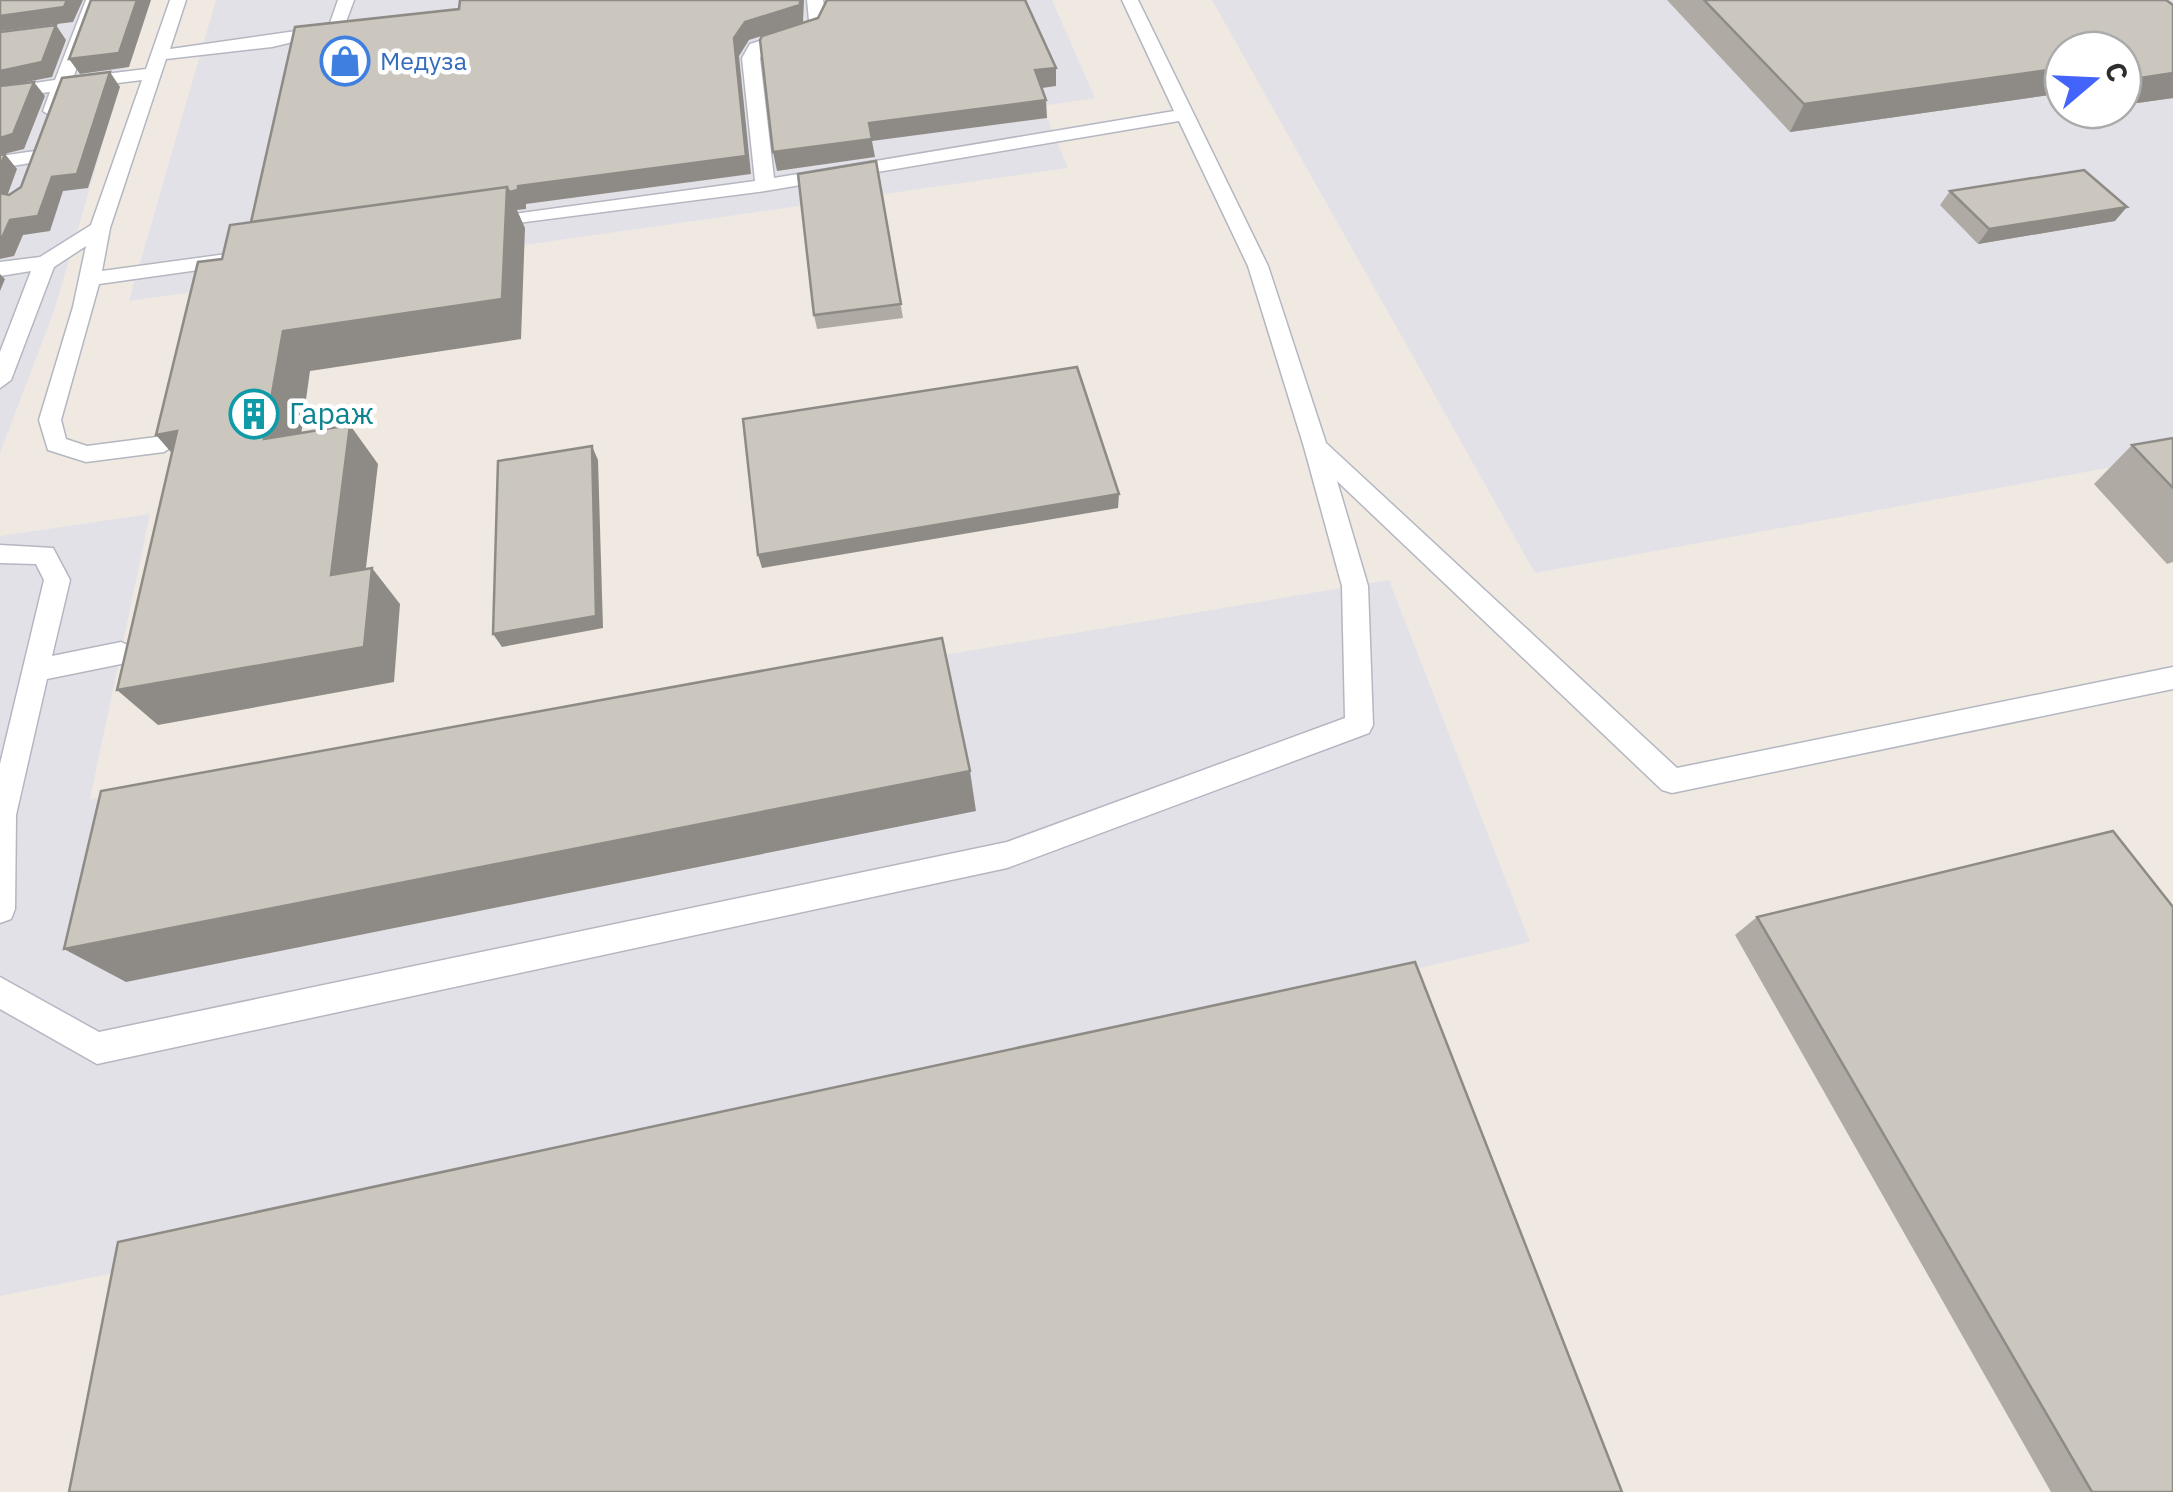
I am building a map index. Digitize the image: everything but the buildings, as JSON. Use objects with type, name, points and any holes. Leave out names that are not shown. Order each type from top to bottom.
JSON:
[{"type":"lane","points":[[24,186],[62,84],[74,30],[94,0]]},
{"type":"lane","points":[[164,444],[86,454],[56,444],[50,420],[90,279],[100,228],[178,0]]},
{"type":"lane","points":[[0,93],[326,30],[337,26],[346,0]]},
{"type":"lane","points":[[766,185],[751,58],[756,48],[812,30],[818,20],[816,0]]},
{"type":"lane","points":[[0,992],[97,1048],[1007,855],[1358,724],[1355,586],[1316,447],[1258,266],[1130,0]]},
{"type":"lane","points":[[470,226],[766,185],[1185,115]]},
{"type":"lane","points":[[0,162],[42,139]]},
{"type":"lane","points":[[0,269],[45,263],[100,228]]},
{"type":"lane","points":[[90,279],[254,256]]},
{"type":"lane","points":[[0,380],[5,355],[45,263]]},
{"type":"lane","points":[[1316,447],[1672,781],[2173,678]]},
{"type":"lane","points":[[0,554],[44,555],[57,580],[2,815],[0,909]]},
{"type":"lane","points":[[36,670],[120,653]]},
{"type":"shaded area","points":[[0,0],[151,0],[120,84],[54,311],[0,453]]},
{"type":"shaded area","points":[[216,0],[1052,0],[1095,98],[1042,106],[1068,168],[129,301]]},
{"type":"shaded area","points":[[1212,0],[2173,0],[2173,456],[1535,573]]},
{"type":"shaded area","points":[[150,514],[90,799],[1389,580],[1530,942],[184,1259],[0,1296],[0,536]]},
{"type":"place","name":"Медуза","points":[[345,61]]},
{"type":"place","name":"Гараж","points":[[254,414]]}]
